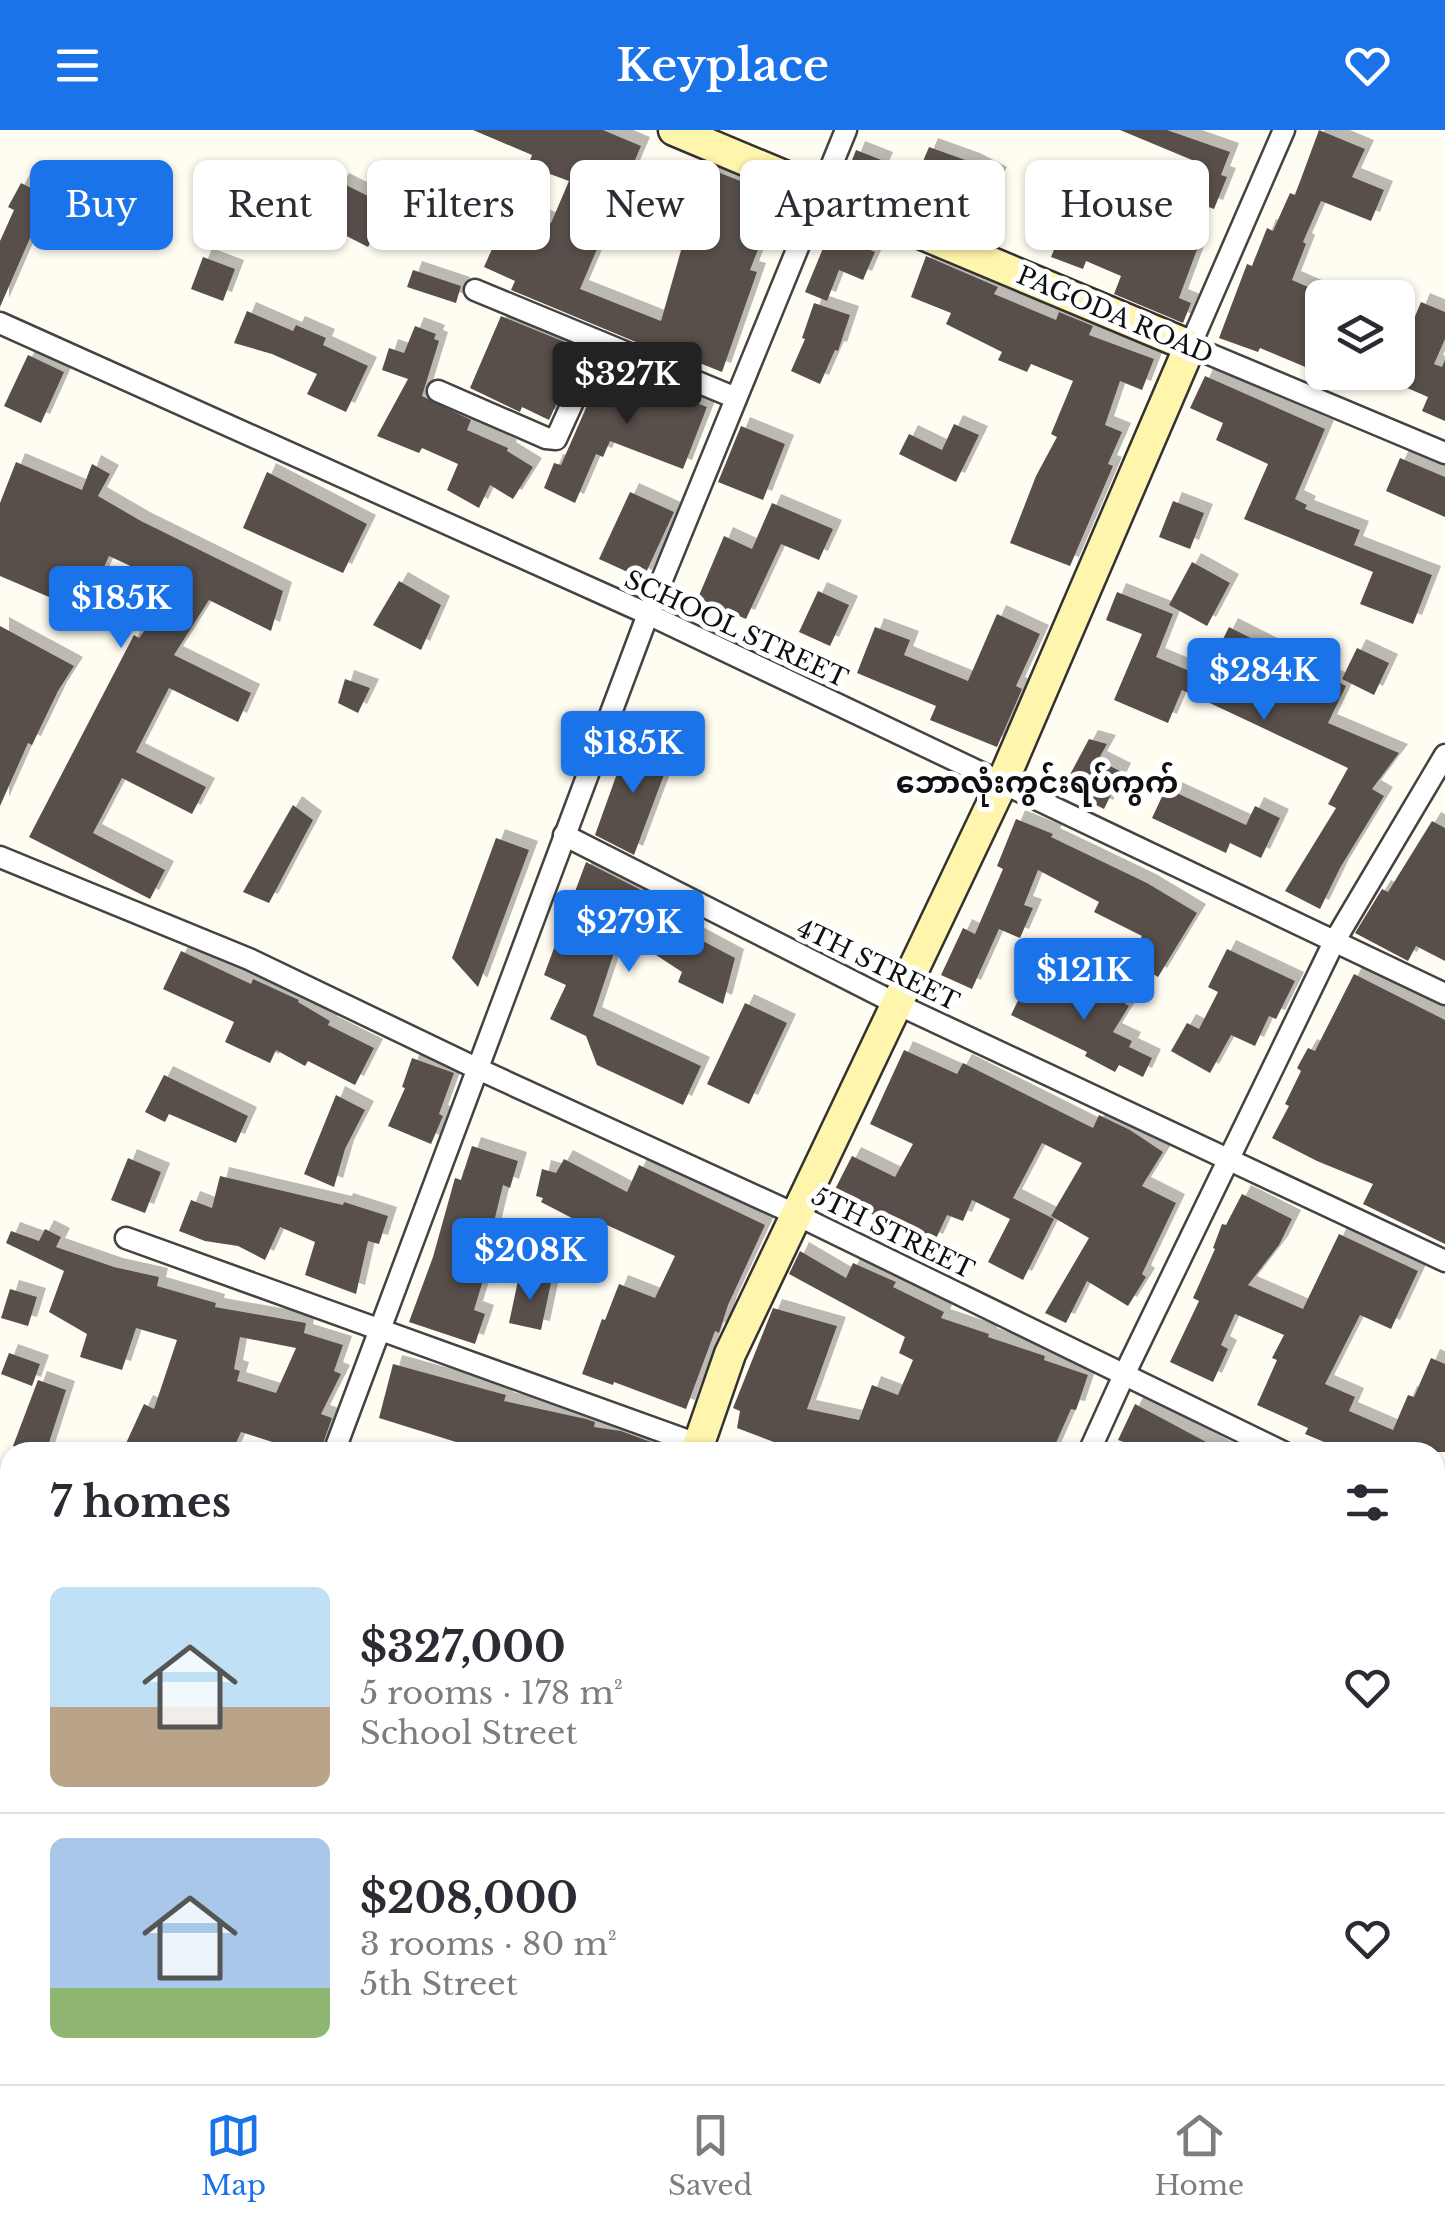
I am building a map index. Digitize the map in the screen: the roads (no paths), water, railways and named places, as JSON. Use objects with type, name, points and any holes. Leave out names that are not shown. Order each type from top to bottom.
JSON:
[{"type":"main road","name":"PAGODA ROAD","points":[[674,130],[745,160]]},
{"type":"main road","name":"PAGODA ROAD","points":[[960,250],[1190,346]]},
{"type":"main road","points":[[698,1442],[730,1354],[1002,783],[1190,346]]},
{"type":"street","points":[[833,160],[846,130]]},
{"type":"street","points":[[1190,346],[1284,130]]},
{"type":"street","points":[[338,1442],[648,614],[795,250]]},
{"type":"street","points":[[474,290],[736,398]]},
{"type":"street","name":"SCHOOL STREET","points":[[0,323],[648,614],[1445,994]]},
{"type":"street","points":[[438,391],[556,439],[600,342]]},
{"type":"street","name":"PAGODA ROAD","points":[[1190,346],[1445,453]]},
{"type":"street","points":[[1094,1442],[1334,942],[1445,755]]},
{"type":"street","name":"4TH STREET","points":[[564,835],[897,1004],[1445,1261]]},
{"type":"street","name":"5TH STREET","points":[[0,857],[249,959],[476,1068],[797,1214],[1263,1442]]},
{"type":"street","points":[[126,1238],[680,1442]]},
{"type":"district","name":"ဘောလုံးကွင်းရပ်ကွက်","points":[[1037,782]]}]
